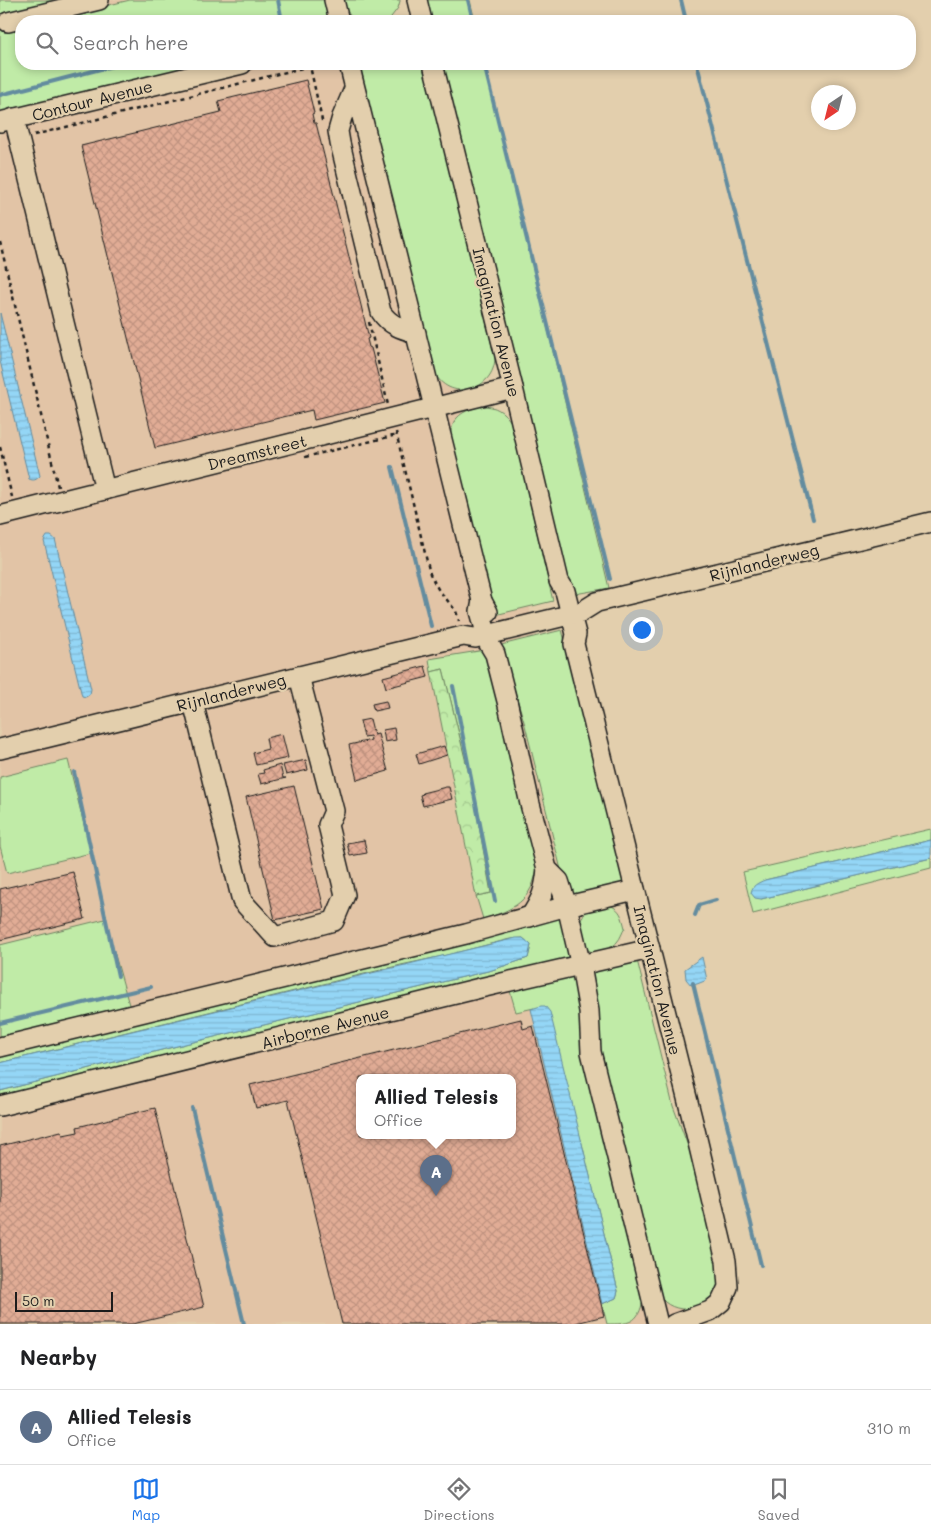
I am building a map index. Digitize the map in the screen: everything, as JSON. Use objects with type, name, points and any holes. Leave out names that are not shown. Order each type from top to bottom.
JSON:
[{"type":"street","points":[[37,15],[99,0]]},
{"type":"street","points":[[334,0],[338,15]]},
{"type":"street","points":[[417,0],[421,15]]},
{"type":"street","points":[[8,22],[15,20]]},
{"type":"street","name":"Contour Avenue","points":[[7,120],[217,70]]},
{"type":"street","points":[[350,70],[482,601],[488,610],[489,629],[496,643],[495,654],[547,869],[545,887],[537,907],[530,917]]},
{"type":"street","name":"Imagination Avenue","points":[[434,70],[559,581],[565,591],[567,636],[574,644],[726,1261],[728,1287],[721,1302],[710,1311],[674,1324]]},
{"type":"street","points":[[354,89],[338,131],[381,312],[384,318],[391,324],[416,333]]},
{"type":"street","points":[[7,120],[20,138],[104,490]]},
{"type":"street","name":"Dreamstreet","points":[[8,514],[513,388]]},
{"type":"street","name":"Rijnlanderweg","points":[[0,749],[463,636],[472,627],[489,629],[565,610],[578,601],[597,602],[931,522]]},
{"type":"street","points":[[193,702],[242,902],[275,937],[334,921],[345,895],[328,826],[334,811],[299,676]]},
{"type":"street","points":[[547,869],[559,881],[567,906],[589,1011],[591,1052],[658,1324]]},
{"type":"street","points":[[0,1047],[466,934],[567,906],[635,890]]},
{"type":"street","name":"Airborne Avenue","points":[[0,1106],[489,986],[650,950]]},
{"type":"path","points":[[20,138],[288,70]]},
{"type":"path","points":[[309,70],[325,134]]},
{"type":"path","points":[[0,242],[62,501]]},
{"type":"path","points":[[368,317],[430,574],[438,589],[456,611],[463,636]]},
{"type":"path","points":[[0,447],[8,514]]},
{"type":"shaded area","points":[[65,0],[386,0],[390,15],[15,15],[15,70],[402,70],[605,928],[706,1324],[0,1324],[0,16]]},
{"type":"green space","points":[[0,0],[57,0],[0,14]]},
{"type":"green space","points":[[130,0],[327,0],[330,15],[67,15]]},
{"type":"green space","points":[[343,0],[400,0],[398,8],[393,15],[350,15]]},
{"type":"green space","points":[[424,0],[470,0],[474,15],[428,15]]},
{"type":"green space","points":[[0,25],[15,26],[15,70],[197,70],[0,118]]},
{"type":"green space","points":[[362,70],[424,70],[495,358],[493,369],[488,378],[480,385],[471,389],[451,388],[442,383],[435,374]]},
{"type":"green space","points":[[441,70],[486,70],[609,588],[569,595]]},
{"type":"green space","points":[[482,406],[499,410],[511,422],[553,601],[495,615],[450,436],[453,424],[460,415]]},
{"type":"green space","points":[[562,630],[625,882],[624,884],[568,898],[525,725],[501,645]]},
{"type":"green space","points":[[485,650],[537,866],[531,888],[520,902],[504,912],[483,919],[476,896],[491,893],[472,787],[443,669],[431,672],[429,659]]},
{"type":"green space","points":[[443,669],[472,787],[491,893],[476,896],[431,672]]},
{"type":"green space","points":[[68,760],[91,853],[7,873],[0,846],[0,777]]},
{"type":"green space","points":[[931,829],[931,840],[765,880],[761,899],[931,858],[931,868],[753,914],[743,872]]},
{"type":"green space","points":[[609,905],[619,911],[625,928],[618,940],[610,948],[602,952],[593,952],[584,945],[579,923],[591,909]]},
{"type":"green space","points":[[560,916],[574,959],[0,1102],[0,1091],[492,970],[528,958],[531,945],[523,938],[510,939],[0,1063],[0,1051]]},
{"type":"green space","points":[[105,919],[131,1012],[0,1043],[0,945]]},
{"type":"green space","points":[[637,960],[673,1106],[692,1157],[721,1273],[720,1290],[715,1297],[700,1307],[691,1309],[673,1307],[659,1295],[597,1045],[586,973]]},
{"type":"green space","points":[[579,974],[643,1299],[639,1313],[635,1318],[621,1324],[607,1324],[602,1304],[616,1298],[618,1291],[581,1140],[534,1008],[516,1012],[510,991]]},
{"type":"water","points":[[0,313],[40,476],[35,480],[29,479],[0,361]]},
{"type":"water","points":[[47,536],[55,539],[91,689],[90,694],[86,697],[82,696],[44,541]]},
{"type":"water","points":[[931,840],[931,858],[761,899],[755,898],[751,893],[754,886],[765,880]]},
{"type":"water","points":[[516,938],[523,938],[531,945],[528,958],[492,970],[0,1091],[0,1063]]},
{"type":"water","points":[[702,957],[707,980],[691,985],[686,979],[685,969]]},
{"type":"water","points":[[545,1006],[550,1012],[618,1291],[616,1298],[602,1304],[531,1009]]},
{"type":"building","points":[[306,80],[314,113],[312,114],[314,123],[316,123],[369,338],[367,339],[385,403],[314,420],[312,410],[155,448],[81,146],[221,112],[218,101]]},
{"type":"building","points":[[425,666],[428,677],[386,688],[383,677]]},
{"type":"building","points":[[386,701],[388,708],[374,711],[372,704]]},
{"type":"building","points":[[370,719],[374,735],[378,734],[388,771],[357,780],[349,745],[371,740],[370,736],[364,737],[360,721]]},
{"type":"building","points":[[394,728],[396,740],[385,742],[383,730]]},
{"type":"building","points":[[282,734],[288,758],[256,765],[253,753],[268,749],[266,738]]},
{"type":"building","points":[[444,746],[447,755],[419,764],[416,754]]},
{"type":"building","points":[[306,760],[308,770],[286,775],[283,765]]},
{"type":"building","points":[[280,765],[283,778],[286,778],[261,784],[258,774],[264,773],[263,770]]},
{"type":"building","points":[[294,786],[324,909],[275,920],[246,797]]},
{"type":"building","points":[[449,787],[452,799],[423,806],[420,795],[422,793]]},
{"type":"building","points":[[364,840],[367,853],[350,856],[347,843]]},
{"type":"building","points":[[73,872],[85,919],[0,940],[0,889]]},
{"type":"building","points":[[521,1019],[523,1029],[533,1026],[604,1316],[572,1324],[342,1324],[288,1100],[256,1108],[250,1085]]},
{"type":"building","points":[[155,1108],[204,1307],[133,1324],[0,1324],[0,1146],[61,1131],[63,1135],[78,1132],[77,1127]]},
{"type":"waterway","points":[[278,0],[281,15]]},
{"type":"waterway","points":[[468,0],[472,15]]},
{"type":"waterway","points":[[681,0],[685,15]]},
{"type":"waterway","points":[[0,95],[97,70]]},
{"type":"waterway","points":[[485,70],[610,579]]},
{"type":"waterway","points":[[699,70],[813,519]]},
{"type":"waterway","points":[[392,467],[431,626]]},
{"type":"waterway","points":[[453,686],[495,901]]},
{"type":"waterway","points":[[74,772],[118,976]]},
{"type":"waterway","points":[[695,915],[699,905],[716,900]]},
{"type":"waterway","points":[[693,983],[761,1265]]},
{"type":"waterway","points":[[0,1023],[151,987]]},
{"type":"waterway","points":[[192,1108],[244,1324]]},
{"type":"place","name":"Allied Telesis","points":[[436,1196]]}]
